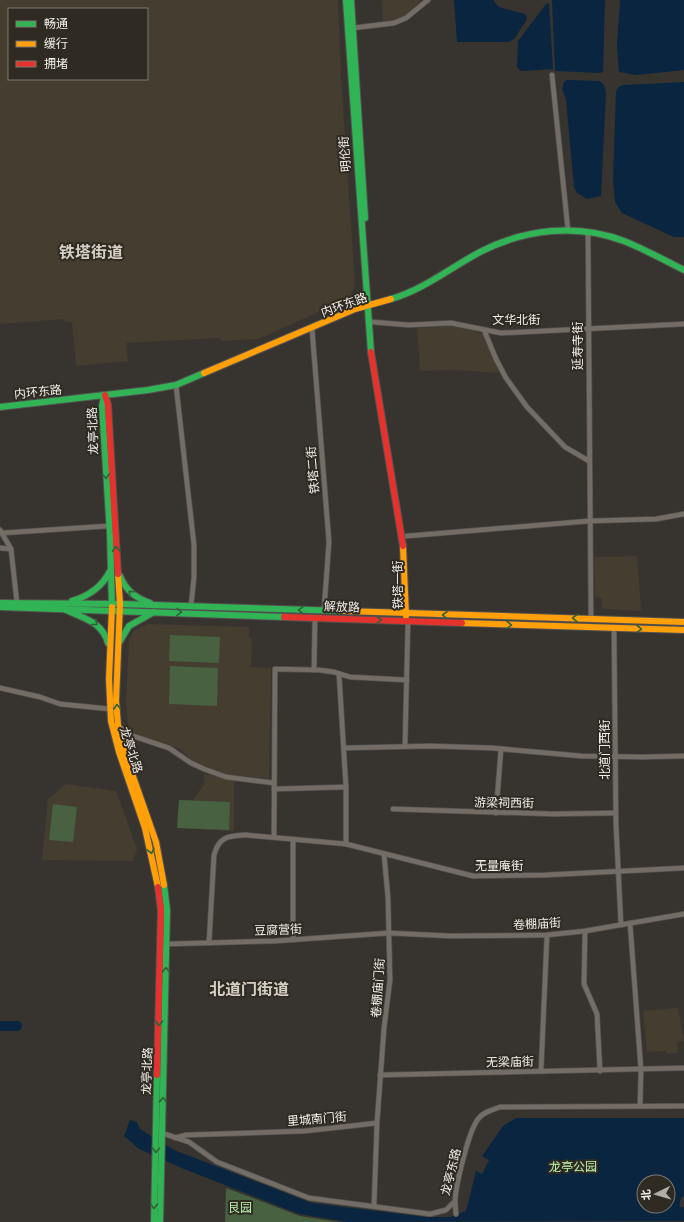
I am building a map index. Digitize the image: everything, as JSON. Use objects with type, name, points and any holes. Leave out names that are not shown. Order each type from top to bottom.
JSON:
[{"type":"main road","name":"明伦街","points":[[346,0],[369,306]]},
{"type":"main road","name":"明伦街","points":[[351,0],[369,306]]},
{"type":"main road","name":"内环东路","points":[[0,407],[176,385],[355,310],[394,298],[433,281],[495,245],[536,233],[568,230],[588,232],[624,241],[684,270]]},
{"type":"main road","name":"铁塔一街","points":[[369,306],[376,363],[407,536],[410,581],[407,613]]},
{"type":"main road","name":"铁塔一街","points":[[369,306],[372,363],[404,536],[408,621]]},
{"type":"main road","name":"龙亭北路","points":[[105,395],[102,406],[108,526],[120,607],[117,652],[116,709],[122,745],[151,829],[159,858],[166,898],[167,944],[160,1136],[154,1222]]},
{"type":"main road","name":"龙亭北路","points":[[105,395],[108,405],[114,569],[110,655],[110,710],[116,746],[137,802],[150,844],[160,899],[160,1136]]},
{"type":"main road","points":[[63,606],[92,593],[107,579],[114,569],[130,593],[156,608],[129,626],[120,638],[117,652]]},
{"type":"main road","name":"解放路","points":[[0,603],[63,606]]},
{"type":"main road","name":"解放路","points":[[0,607],[63,606],[156,608],[408,621],[614,629],[684,630]]},
{"type":"main road","points":[[63,606],[91,619],[97,624],[107,638],[110,655]]},
{"type":"main road","name":"解放路","points":[[156,608],[191,606],[684,622]]},
{"type":"main road","name":"龙亭北路","points":[[158,1163],[160,1222]]},
{"type":"street","points":[[353,28],[394,23],[406,18],[428,0]]},
{"type":"street","points":[[552,75],[568,230]]},
{"type":"street","name":"延寿寺街","points":[[588,232],[589,521],[591,619]]},
{"type":"street","name":"文华北街","points":[[372,322],[409,325],[451,323],[470,325],[484,330],[502,333],[684,324]]},
{"type":"street","name":"铁塔二街","points":[[312,329],[329,542],[324,610]]},
{"type":"street","points":[[484,330],[506,378],[527,407],[565,447],[589,461]]},
{"type":"street","points":[[176,385],[194,545],[194,577],[191,606]]},
{"type":"street","points":[[407,536],[589,521],[656,518],[684,514]]},
{"type":"street","points":[[18,603],[11,549],[1,531],[108,526]]},
{"type":"street","points":[[0,548],[11,549]]},
{"type":"street","points":[[314,670],[315,617]]},
{"type":"street","points":[[405,745],[408,621]]},
{"type":"street","name":"北道门西街","points":[[614,629],[615,813],[621,925]]},
{"type":"street","points":[[274,837],[275,669],[329,671],[350,677],[407,680]]},
{"type":"street","points":[[339,674],[346,787],[346,844]]},
{"type":"street","points":[[0,688],[40,697],[60,704],[110,710]]},
{"type":"street","points":[[118,725],[127,734],[169,748],[191,763],[204,769],[226,777],[274,783]]},
{"type":"street","points":[[344,748],[405,745],[501,749],[581,756],[684,756]]},
{"type":"street","points":[[496,813],[501,749]]},
{"type":"street","points":[[274,789],[346,787]]},
{"type":"street","name":"游梁祠西街","points":[[393,809],[496,813],[615,813]]},
{"type":"street","name":"无量庵街","points":[[209,943],[214,855],[216,846],[222,840],[231,836],[274,837],[346,844],[473,876],[545,875],[684,868]]},
{"type":"street","points":[[293,839],[293,940]]},
{"type":"street","name":"卷棚庙门街","points":[[377,1123],[380,1075],[390,980],[389,933],[384,854]]},
{"type":"street","name":"卷棚庙街","points":[[389,933],[451,936],[547,935],[585,931],[684,914]]},
{"type":"street","points":[[630,923],[641,1070],[640,1106]]},
{"type":"street","points":[[585,931],[584,984],[597,1014],[600,1071]]},
{"type":"street","name":"豆腐营街","points":[[167,944],[293,940],[389,933]]},
{"type":"street","points":[[541,1071],[547,935]]},
{"type":"street","name":"无梁庙街","points":[[380,1075],[684,1068]]},
{"type":"street","name":"龙亭东路","points":[[160,1136],[175,1138],[195,1146],[209,1158],[217,1162],[301,1195],[430,1214],[446,1210],[455,1201],[457,1181],[477,1120],[490,1110],[500,1107],[684,1106]]},
{"type":"street","points":[[374,1206],[377,1123]]},
{"type":"street","name":"里城南门街","points":[[175,1138],[186,1135],[305,1131],[377,1123]]},
{"type":"street","points":[[455,1201],[456,1214]]},
{"type":"shaded area","points":[[0,0],[338,0],[341,76],[355,285],[350,298],[258,339],[221,341],[220,338],[126,343],[128,361],[76,366],[72,322],[65,322],[64,319],[0,324]]},
{"type":"shaded area","points":[[382,0],[420,0],[420,2],[406,15],[393,21],[383,22]]},
{"type":"shaded area","points":[[454,326],[483,334],[499,373],[452,370],[420,371],[417,328]]},
{"type":"shaded area","points":[[637,556],[641,611],[602,609],[602,598],[595,597],[594,557]]},
{"type":"shaded area","points":[[147,624],[249,627],[249,637],[252,638],[251,667],[271,668],[269,779],[234,775],[234,831],[177,828],[179,800],[193,800],[204,784],[204,774],[209,775],[209,767],[197,764],[180,749],[129,733],[126,704],[129,639],[134,631]]},
{"type":"shaded area","points":[[66,784],[116,791],[137,849],[133,861],[42,860],[48,799]]},
{"type":"shaded area","points":[[678,1008],[684,1041],[677,1042],[678,1053],[666,1054],[665,1051],[647,1052],[643,1011]]},
{"type":"green space","points":[[170,635],[220,637],[219,663],[169,661]]},
{"type":"green space","points":[[170,666],[218,668],[217,706],[169,704]]},
{"type":"green space","points":[[179,800],[230,802],[229,830],[177,828]]},
{"type":"green space","points":[[53,804],[77,807],[73,842],[49,840]]},
{"type":"green space","name":"艮园","points":[[226,1188],[300,1216],[338,1222],[225,1222]]},
{"type":"water","points":[[454,0],[493,0],[499,7],[525,14],[527,19],[515,38],[509,42],[457,42]]},
{"type":"water","points":[[552,0],[605,0],[603,72],[555,71]]},
{"type":"water","points":[[620,0],[684,0],[684,70],[636,75],[619,72],[617,46]]},
{"type":"water","points":[[549,3],[553,69],[521,71],[517,67],[518,41],[546,4]]},
{"type":"water","points":[[567,80],[600,81],[604,85],[606,92],[601,196],[587,199],[577,193],[574,187],[566,100],[562,89],[564,82]]},
{"type":"water","points":[[684,82],[684,237],[674,237],[622,213],[615,202],[613,179],[616,91],[620,86],[624,85]]},
{"type":"water","name":"龙亭公园","points":[[516,1118],[684,1118],[684,1196],[681,1199],[680,1207],[684,1207],[684,1221],[348,1222],[299,1214],[184,1169],[139,1149],[124,1136],[130,1120],[137,1122],[140,1129],[174,1150],[312,1203],[425,1217],[450,1217],[466,1211],[476,1171],[482,1174],[489,1160],[482,1156],[503,1126]]},
{"type":"waterway","points":[[0,1026],[17,1026]]},
{"type":"traffic: fast","points":[[346,0],[371,352]]},
{"type":"traffic: fast","points":[[351,0],[365,218]]},
{"type":"traffic: fast","points":[[391,299],[415,290],[482,251],[516,238],[534,233],[552,231],[570,230],[606,235],[632,244],[684,270]]},
{"type":"traffic: fast","points":[[0,407],[148,390],[176,385],[204,373]]},
{"type":"traffic: fast","points":[[104,397],[102,406],[110,533],[112,607]]},
{"type":"traffic: fast","points":[[72,601],[89,594],[103,582],[110,571]]},
{"type":"traffic: fast","points":[[120,576],[128,590],[140,599],[150,603]]},
{"type":"traffic: fast","points":[[0,603],[120,604],[344,611]]},
{"type":"traffic: fast","points":[[0,607],[284,617]]},
{"type":"traffic: fast","points":[[64,609],[96,625],[101,630],[108,643]]},
{"type":"traffic: fast","points":[[120,641],[129,626],[154,612]]},
{"type":"traffic: fast","points":[[160,1222],[167,910],[164,885]]},
{"type":"traffic: fast","points":[[154,1222],[157,1075]]},
{"type":"traffic: slow","points":[[204,373],[355,309],[391,299]]},
{"type":"traffic: slow","points":[[403,546],[406,616]]},
{"type":"traffic: slow","points":[[118,574],[120,604],[116,701],[118,725],[122,745],[156,842],[164,885]]},
{"type":"traffic: slow","points":[[112,607],[109,679],[111,721],[119,752],[145,828],[158,887]]},
{"type":"traffic: slow","points":[[344,611],[684,622]]},
{"type":"traffic: slow","points":[[462,623],[684,630]]},
{"type":"traffic: jam","points":[[371,352],[403,546]]},
{"type":"traffic: jam","points":[[105,395],[108,405],[118,574]]},
{"type":"traffic: jam","points":[[284,617],[462,623]]},
{"type":"traffic: jam","points":[[157,1075],[161,910],[158,887]]},
{"type":"district","name":"铁塔街道","points":[[91,252]]},
{"type":"district","name":"北道门街道","points":[[249,989]]}]
